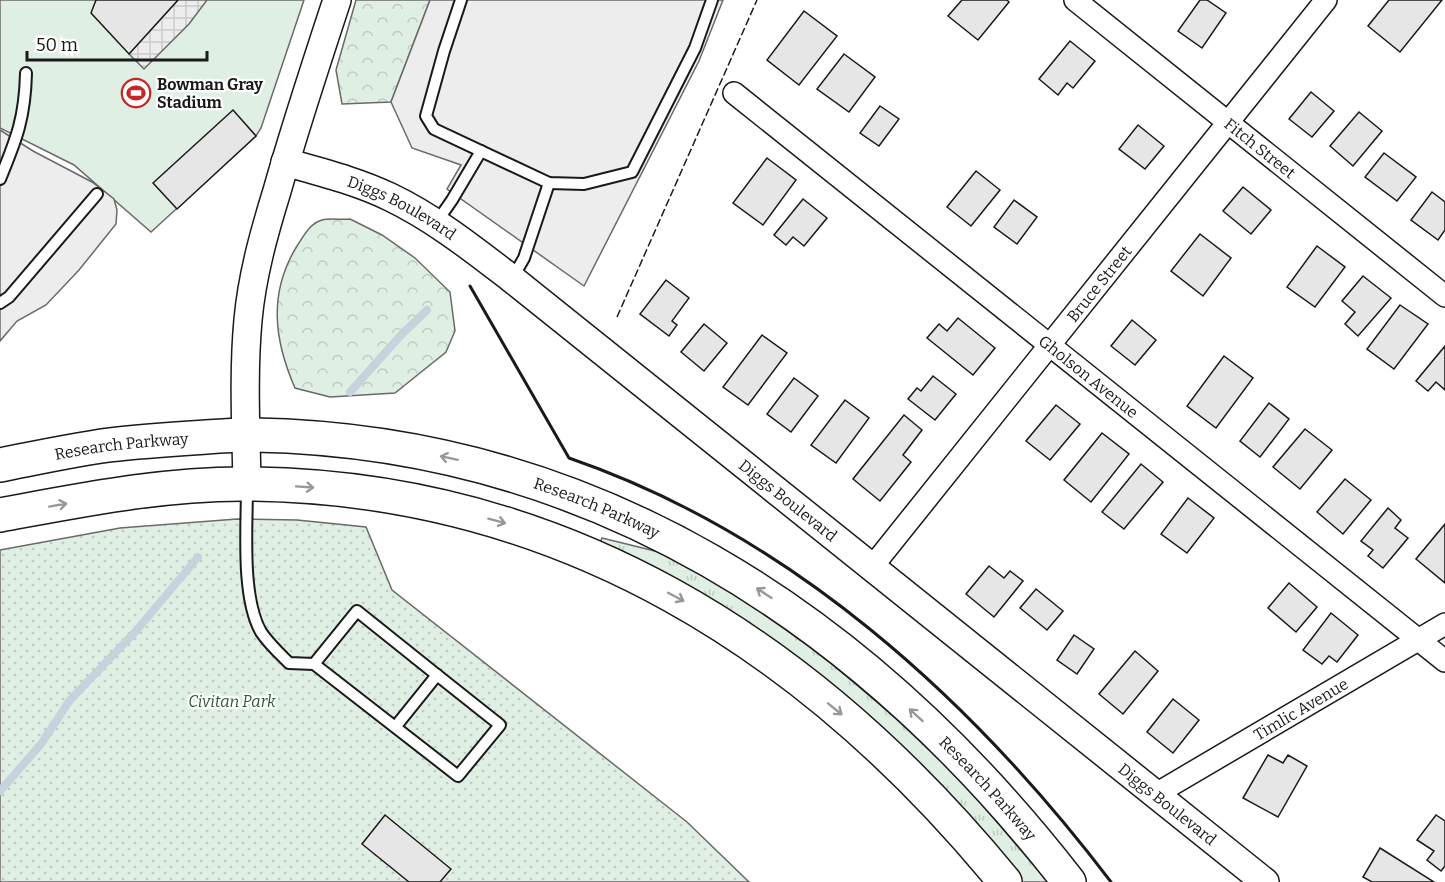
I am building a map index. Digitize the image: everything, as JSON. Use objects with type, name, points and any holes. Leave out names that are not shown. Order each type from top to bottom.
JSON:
[{"type":"main road","name":"Research Parkway","points":[[0,465],[108,445],[246,435],[315,438],[385,446],[454,459],[520,476],[586,499],[648,526],[712,560],[769,596],[879,680],[977,774],[1069,882]]},
{"type":"main road","points":[[0,515],[115,494],[247,484],[299,486],[358,492],[443,507],[506,524],[568,545],[627,570],[687,603],[741,636],[795,676],[847,718],[941,808],[1005,882]]},
{"type":"street","points":[[247,484],[248,319],[263,239],[337,0]]},
{"type":"street","name":"Fitch Street","points":[[1075,0],[1445,296]]},
{"type":"street","name":"Bruce Street","points":[[872,567],[1326,0]]},
{"type":"street","name":"Gholson Avenue","points":[[734,93],[1445,661]]},
{"type":"street","name":"Diggs Boulevard","points":[[285,162],[363,186],[389,197],[435,223],[512,279],[1265,882]]},
{"type":"street","name":"Timlic Avenue","points":[[1156,794],[1445,624]]},
{"type":"lane","points":[[461,0],[426,116],[434,129],[549,183],[584,184],[632,172],[695,48],[712,0]]},
{"type":"lane","points":[[0,179],[22,120],[26,73]]},
{"type":"lane","points":[[435,223],[452,200],[481,151]]},
{"type":"lane","points":[[512,279],[524,258],[549,183]]},
{"type":"lane","points":[[0,303],[5,294],[97,194]]},
{"type":"lane","points":[[247,484],[248,590],[252,611],[261,631],[273,648],[289,663],[314,664],[458,776],[500,725],[357,611],[314,664]]},
{"type":"lane","points":[[396,726],[437,675]]},
{"type":"green space","name":"Bowman Gray Stadium","points":[[0,0],[304,0],[261,128],[256,136],[151,232],[74,165],[0,128]]},
{"type":"green space","points":[[356,0],[430,0],[391,102],[342,104],[336,70]]},
{"type":"green space","points":[[325,219],[350,219],[382,235],[415,258],[450,292],[455,331],[446,352],[395,393],[330,397],[295,388],[282,352],[277,317],[278,299],[288,264],[297,246],[314,224]]},
{"type":"green space","name":"Civitan Park","points":[[237,519],[297,520],[366,527],[392,590],[687,822],[749,882],[0,882],[0,550],[120,528]]},
{"type":"green space","points":[[602,538],[667,554],[743,598],[812,647],[911,731],[967,787],[1048,882],[1020,882],[970,823],[598,547]]},
{"type":"shaded area","points":[[178,0],[207,0],[189,24],[144,69],[129,54]]},
{"type":"shaded area","points":[[430,0],[723,0],[699,61],[584,286],[447,189],[461,165],[412,148],[391,102]]},
{"type":"shaded area","points":[[0,130],[33,151],[92,182],[114,199],[117,210],[116,224],[79,270],[46,305],[17,321],[0,341]]},
{"type":"building","points":[[96,0],[178,0],[129,54],[91,13]]},
{"type":"building","points":[[962,0],[1007,0],[1009,2],[978,40],[948,16]]},
{"type":"building","points":[[1200,0],[1207,0],[1226,13],[1202,48],[1178,31]]},
{"type":"building","points":[[1389,0],[1442,0],[1400,52],[1368,26]]},
{"type":"building","points":[[804,11],[837,36],[799,85],[767,60]]},
{"type":"building","points":[[1070,41],[1095,61],[1073,88],[1067,83],[1058,95],[1039,79]]},
{"type":"building","points":[[844,54],[875,77],[849,112],[817,89]]},
{"type":"building","points":[[1311,92],[1334,111],[1312,137],[1289,119]]},
{"type":"building","points":[[880,106],[899,119],[879,146],[860,133]]},
{"type":"building","points":[[233,110],[256,136],[177,209],[153,183]]},
{"type":"building","points":[[1359,112],[1382,131],[1353,166],[1330,146]]},
{"type":"building","points":[[1138,125],[1164,146],[1145,169],[1119,149]]},
{"type":"building","points":[[1384,153],[1416,177],[1397,201],[1365,177]]},
{"type":"building","points":[[767,158],[796,180],[763,225],[733,203]]},
{"type":"building","points":[[976,171],[1000,190],[971,226],[947,207]]},
{"type":"building","points":[[1243,187],[1271,210],[1251,234],[1223,211]]},
{"type":"building","points":[[1432,192],[1445,202],[1445,230],[1438,240],[1411,220]]},
{"type":"building","points":[[803,199],[827,218],[804,246],[793,237],[786,245],[774,235]]},
{"type":"building","points":[[1014,200],[1037,217],[1017,244],[994,227]]},
{"type":"building","points":[[1200,234],[1231,258],[1203,296],[1171,271]]},
{"type":"building","points":[[1317,246],[1345,267],[1315,307],[1287,287]]},
{"type":"building","points":[[1363,276],[1391,298],[1358,336],[1345,324],[1355,312],[1342,301]]},
{"type":"building","points":[[666,280],[689,298],[672,321],[677,325],[669,336],[640,314]]},
{"type":"building","points":[[1400,305],[1428,324],[1394,369],[1367,349]]},
{"type":"building","points":[[958,318],[995,348],[973,375],[927,338],[939,324],[947,331]]},
{"type":"building","points":[[1132,320],[1156,340],[1135,365],[1111,346]]},
{"type":"building","points":[[704,324],[727,343],[704,371],[681,352]]},
{"type":"building","points":[[762,335],[787,353],[748,405],[723,387]]},
{"type":"building","points":[[1445,346],[1445,390],[1436,382],[1428,391],[1416,381]]},
{"type":"building","points":[[1224,356],[1253,378],[1216,428],[1187,406]]},
{"type":"building","points":[[933,376],[956,394],[935,420],[908,399],[917,388],[921,391]]},
{"type":"building","points":[[794,378],[818,396],[791,432],[767,414]]},
{"type":"building","points":[[845,400],[869,418],[836,463],[811,445]]},
{"type":"building","points":[[1269,403],[1289,419],[1260,457],[1240,441]]},
{"type":"building","points":[[1056,405],[1080,424],[1050,460],[1026,441]]},
{"type":"building","points":[[904,415],[922,430],[903,455],[911,462],[880,501],[853,479]]},
{"type":"building","points":[[1305,429],[1332,450],[1300,489],[1273,467]]},
{"type":"building","points":[[1102,433],[1129,454],[1091,502],[1064,480]]},
{"type":"building","points":[[1141,464],[1163,482],[1124,529],[1102,512]]},
{"type":"building","points":[[1345,479],[1371,500],[1343,534],[1317,512]]},
{"type":"building","points":[[1188,498],[1214,518],[1187,553],[1161,534]]},
{"type":"building","points":[[1388,508],[1401,520],[1395,528],[1408,538],[1383,568],[1368,556],[1373,550],[1361,541]]},
{"type":"building","points":[[1445,524],[1445,583],[1416,559]]},
{"type":"building","points":[[989,566],[1004,578],[1010,571],[1023,581],[994,617],[966,594]]},
{"type":"building","points":[[1289,583],[1317,607],[1296,632],[1268,608]]},
{"type":"building","points":[[1036,589],[1063,611],[1047,630],[1020,608]]},
{"type":"building","points":[[1331,613],[1358,635],[1337,662],[1329,656],[1322,664],[1303,650]]},
{"type":"building","points":[[1074,635],[1094,649],[1077,674],[1057,660]]},
{"type":"building","points":[[1135,651],[1158,671],[1123,714],[1099,694]]},
{"type":"building","points":[[1173,699],[1199,720],[1173,753],[1147,732]]},
{"type":"building","points":[[1268,755],[1283,763],[1288,755],[1307,766],[1278,817],[1243,798]]},
{"type":"building","points":[[385,815],[451,869],[440,882],[409,882],[362,844]]},
{"type":"building","points":[[1436,815],[1445,821],[1445,866],[1441,871],[1427,860],[1434,851],[1417,840]]},
{"type":"building","points":[[1380,848],[1434,882],[1372,882],[1363,877]]},
{"type":"waterway","points":[[350,392],[427,310]]},
{"type":"waterway","points":[[0,791],[41,744],[70,700],[136,631],[198,557]]},
{"type":"fence","points":[[617,317],[757,0]]},
{"type":"wall","points":[[470,286],[569,458],[650,490],[727,530],[801,577],[870,630],[936,687],[998,749],[1057,814],[1111,882]]},
{"type":"place","name":"Bowman Gray Stadium","points":[[136,93]]}]
